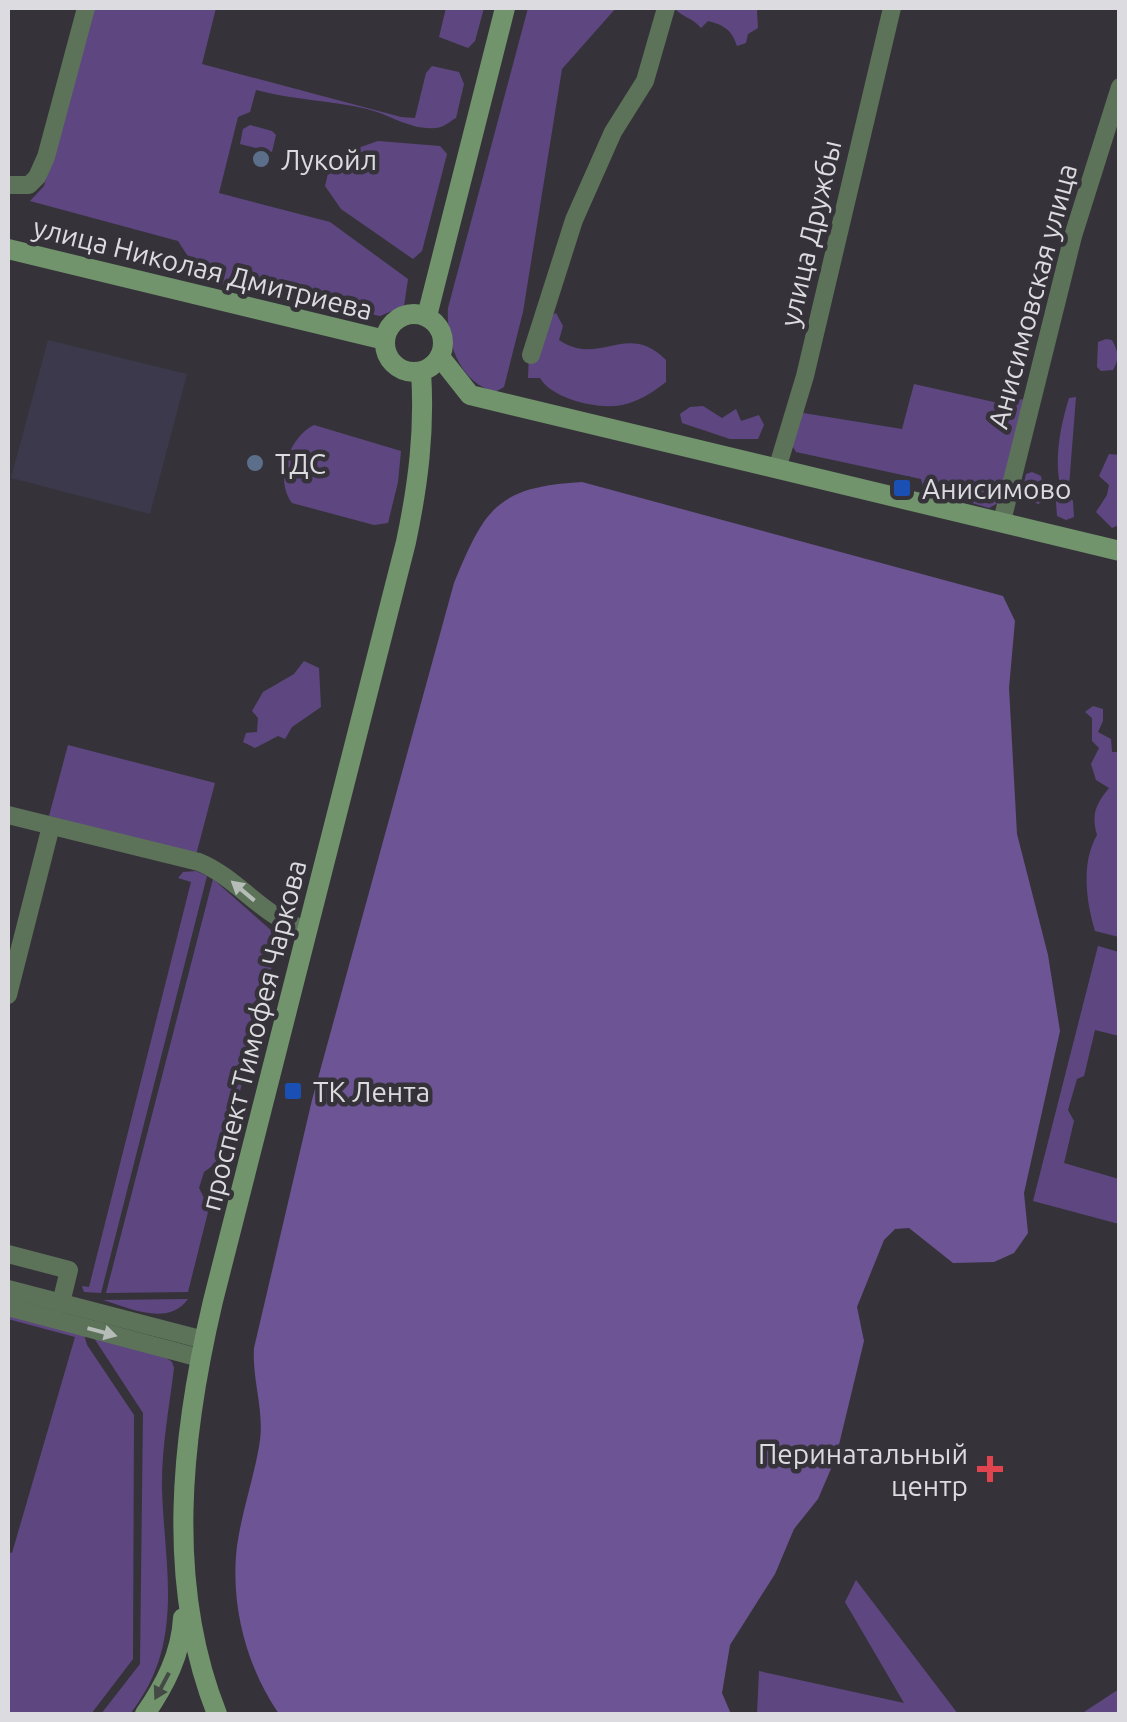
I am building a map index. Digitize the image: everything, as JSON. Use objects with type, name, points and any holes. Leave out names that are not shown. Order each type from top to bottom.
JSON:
[{"type":"main road","points":[[427,316],[506,8]]},
{"type":"main road","name":"улица Николая Дмитриева","points":[[8,249],[385,340]]},
{"type":"main road","points":[[414,313],[427,316],[442,333],[440,357],[421,372],[395,365],[385,350],[390,326],[400,317],[414,313]]},
{"type":"main road","points":[[440,357],[470,395],[1120,551]]},
{"type":"main road","name":"проспект Тимофея Чаркова","points":[[217,1714],[195,1646],[186,1586],[185,1472],[202,1349],[416,496],[424,412],[421,372]]},
{"type":"main road","points":[[144,1714],[177,1653],[186,1586]]},
{"type":"street","points":[[8,184],[29,185],[46,157],[86,8]]},
{"type":"street","points":[[532,355],[574,220],[613,132],[644,81],[666,8]]},
{"type":"street","name":"улица Дружбы","points":[[777,469],[805,376],[892,8]]},
{"type":"street","name":"Анисимовская улица","points":[[1002,520],[1074,236],[1120,86]]},
{"type":"street","points":[[8,814],[212,868],[280,921],[308,930]]},
{"type":"street","points":[[8,995],[51,826]]},
{"type":"street","points":[[8,1254],[69,1270],[61,1303]]},
{"type":"street","points":[[8,1290],[202,1349]]},
{"type":"street","points":[[8,1308],[202,1349]]},
{"type":"shaded area","points":[[91,8],[216,8],[202,64],[401,117],[415,118],[426,73],[432,66],[459,72],[464,84],[456,118],[435,128],[417,127],[353,106],[256,90],[250,112],[238,117],[219,193],[330,222],[408,279],[404,306],[380,316],[204,281],[178,241],[30,201],[44,186]]},
{"type":"shaded area","points":[[446,8],[484,8],[475,41],[468,48],[439,37]]},
{"type":"shaded area","points":[[528,8],[616,8],[562,69],[523,312],[504,387],[495,392],[472,379],[457,359],[449,334],[448,308]]},
{"type":"shaded area","points":[[674,8],[760,8],[758,28],[748,34],[746,43],[737,46],[723,26],[708,21],[701,28]]},
{"type":"shaded area","points":[[250,125],[276,135],[272,152],[240,144],[243,129]]},
{"type":"shaded area","points":[[378,141],[440,146],[447,154],[422,251],[413,259],[341,209],[325,186],[332,157]]},
{"type":"shaded area","points":[[556,313],[563,326],[559,340],[587,349],[625,343],[652,349],[666,360],[666,382],[634,402],[601,406],[565,397],[540,378],[528,378],[529,352],[544,319]]},
{"type":"shaded area","points":[[48,340],[187,374],[150,514],[11,478]]},
{"type":"shaded area","points":[[1112,340],[1117,358],[1113,370],[1101,371],[1097,367],[1098,342]]},
{"type":"shaded area","points":[[914,384],[1007,405],[1027,399],[1000,502],[989,508],[924,489],[921,479],[796,452],[788,439],[797,412],[902,429]]},
{"type":"shaded area","points":[[1076,397],[1069,486],[1065,492],[1073,501],[1074,517],[1066,520],[1057,516],[1056,502],[1062,493],[1059,445],[1069,398]]},
{"type":"shaded area","points":[[703,406],[722,418],[736,409],[741,421],[759,415],[764,425],[758,439],[730,439],[682,423],[680,414],[690,407]]},
{"type":"shaded area","points":[[314,425],[401,451],[388,523],[374,525],[292,503],[284,483],[287,460],[297,439]]},
{"type":"shaded area","points":[[1109,454],[1120,455],[1119,525],[1112,528],[1096,512],[1107,495],[1109,485],[1099,476]]},
{"type":"shaded area","points":[[1026,474],[1041,476],[1038,491],[1045,501],[1038,504],[1030,500],[1029,486],[1024,483]]},
{"type":"shaded area","points":[[582,482],[1003,596],[1015,621],[1009,688],[1017,834],[1048,955],[1060,1031],[1024,1193],[1028,1233],[1014,1253],[994,1262],[953,1263],[909,1228],[895,1229],[884,1240],[857,1307],[864,1341],[836,1457],[818,1499],[794,1529],[775,1574],[730,1645],[722,1693],[731,1714],[279,1714],[249,1655],[239,1612],[235,1568],[260,1440],[254,1348],[312,1100],[454,583],[465,557],[486,519],[512,496],[530,489]]},
{"type":"shaded area","points":[[304,661],[319,668],[321,707],[292,727],[285,739],[278,736],[255,748],[243,742],[246,733],[257,732],[258,718],[252,711],[263,692],[294,674]]},
{"type":"shaded area","points":[[1093,706],[1103,709],[1098,732],[1111,739],[1112,752],[1119,752],[1119,937],[1095,931],[1087,895],[1089,858],[1097,835],[1095,815],[1109,788],[1096,780],[1091,764],[1099,748],[1092,741],[1092,718],[1085,712]]},
{"type":"shaded area","points":[[68,745],[215,783],[196,855],[49,816]]},
{"type":"shaded area","points":[[196,871],[207,876],[101,1293],[84,1292],[82,1286],[89,1287],[191,882],[178,878],[183,872]]},
{"type":"shaded area","points":[[213,879],[273,932],[278,942],[223,1158],[204,1172],[199,1188],[209,1208],[188,1292],[106,1293]]},
{"type":"shaded area","points":[[1098,946],[1119,952],[1119,1036],[1095,1030],[1084,1076],[1077,1079],[1068,1110],[1074,1121],[1064,1163],[1119,1179],[1119,1224],[1033,1201]]},
{"type":"shaded area","points":[[188,1299],[180,1307],[159,1314],[103,1300]]},
{"type":"shaded area","points":[[8,1314],[84,1334],[87,1345],[134,1415],[133,1659],[91,1714],[8,1714],[8,1552],[12,1553],[75,1337],[8,1319]]},
{"type":"shaded area","points":[[94,1338],[165,1357],[174,1368],[162,1476],[168,1579],[165,1634],[159,1661],[130,1714],[101,1714],[140,1664],[143,1413]]},
{"type":"shaded area","points":[[856,1580],[958,1714],[757,1714],[759,1671],[904,1703],[845,1602]]},
{"type":"shaded area","points":[[1119,1689],[1117,1714],[1081,1714]]},
{"type":"place","name":"Лукойл","points":[[261,159]]},
{"type":"place","name":"ТДС","points":[[255,463]]},
{"type":"place","name":"Анисимово","points":[[902,488]]},
{"type":"place","name":"ТК Лента","points":[[293,1091]]},
{"type":"place","name":"Перинатальный центр","points":[[990,1469]]}]
